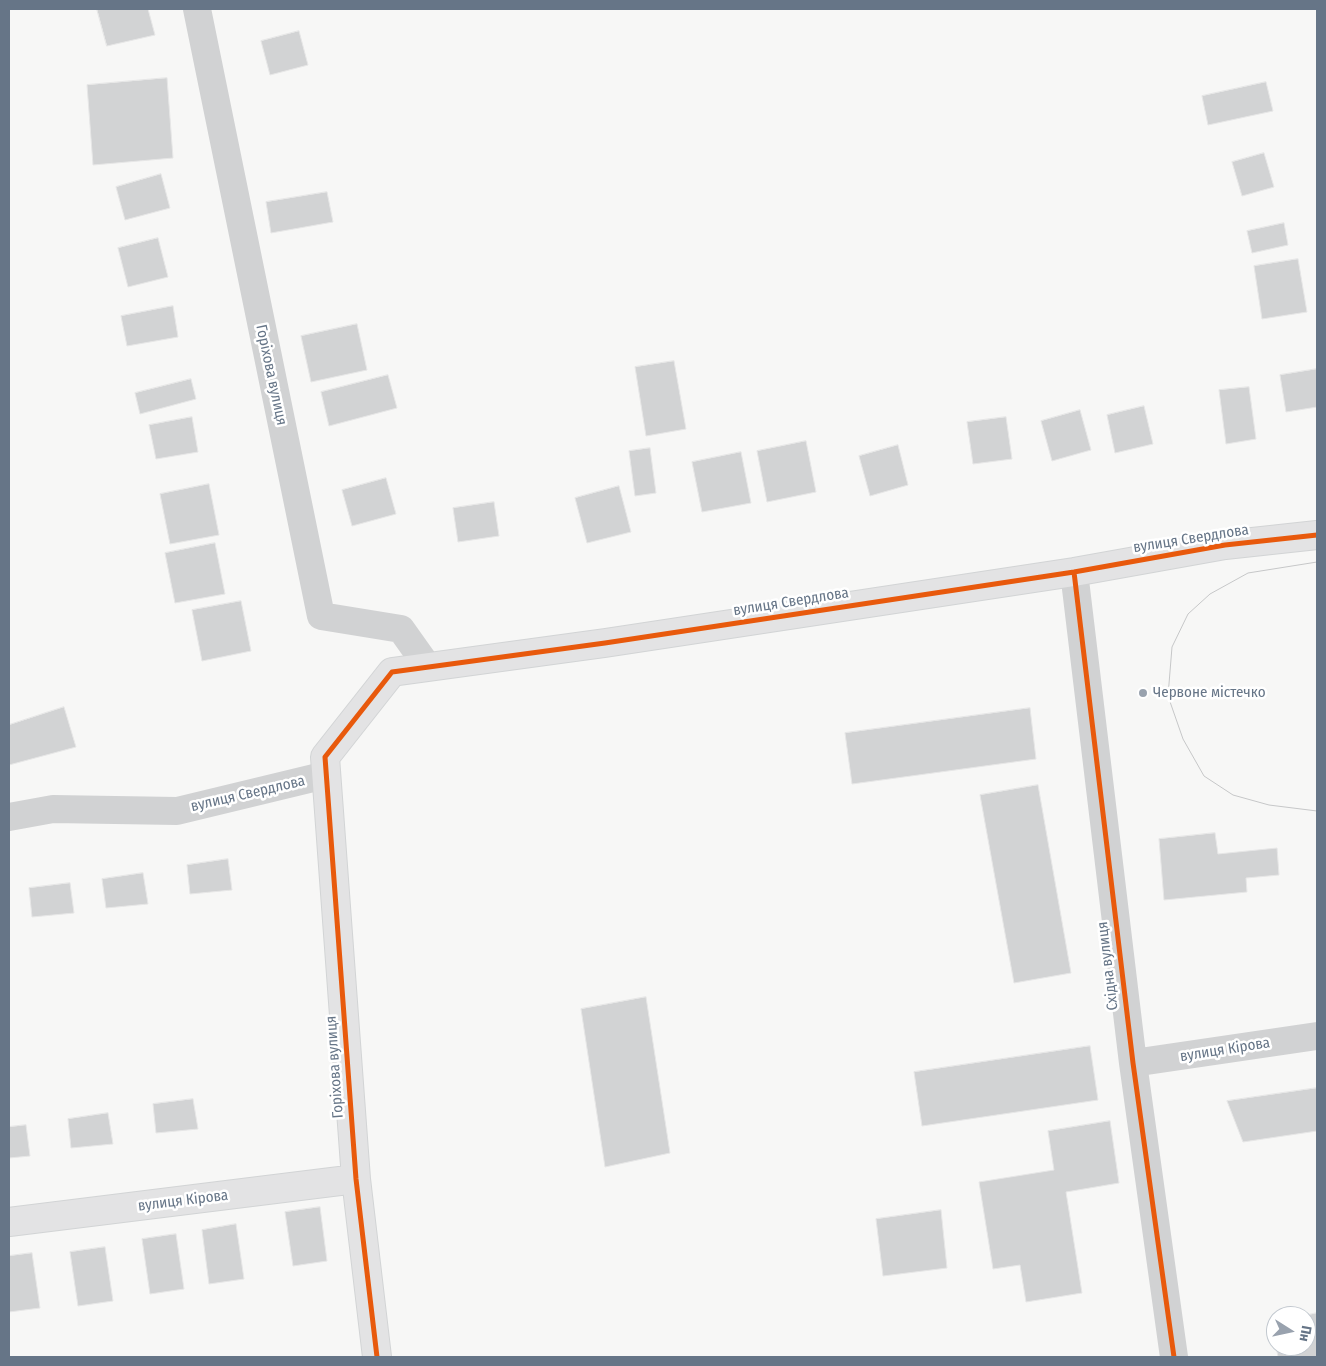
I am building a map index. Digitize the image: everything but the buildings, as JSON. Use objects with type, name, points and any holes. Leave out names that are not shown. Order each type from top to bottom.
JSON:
[{"type":"street","name":"Горіхова вулиця","points":[[197,9],[321,616],[401,629],[428,667]]},
{"type":"street","name":"вулиця Свердлова","points":[[9,817],[53,809],[177,811],[326,775],[325,757],[392,672],[606,643],[1074,572],[1225,545],[1317,535]]},
{"type":"street","name":"Східна вулиця","points":[[1074,572],[1133,1064],[1174,1357]]},
{"type":"street","name":"Горіхова вулиця","points":[[326,775],[356,1179],[377,1357]]},
{"type":"street","name":"вулиця Кірова","points":[[1133,1064],[1317,1036]]},
{"type":"street","name":"вулиця Кірова","points":[[9,1222],[356,1179]]},
{"type":"tram line","points":[[1317,562],[1248,573],[1210,594],[1188,614],[1172,647],[1168,696],[1183,739],[1204,776],[1233,795],[1269,805],[1317,811]]},
{"type":"cycle path","points":[[377,1357],[356,1179],[325,757],[392,672],[605,643],[1074,572],[1225,545],[1317,535]]},
{"type":"cycle path","points":[[1074,572],[1133,1063],[1174,1357]]},
{"type":"place","name":"Червоне містечко","points":[[1143,693]]}]
